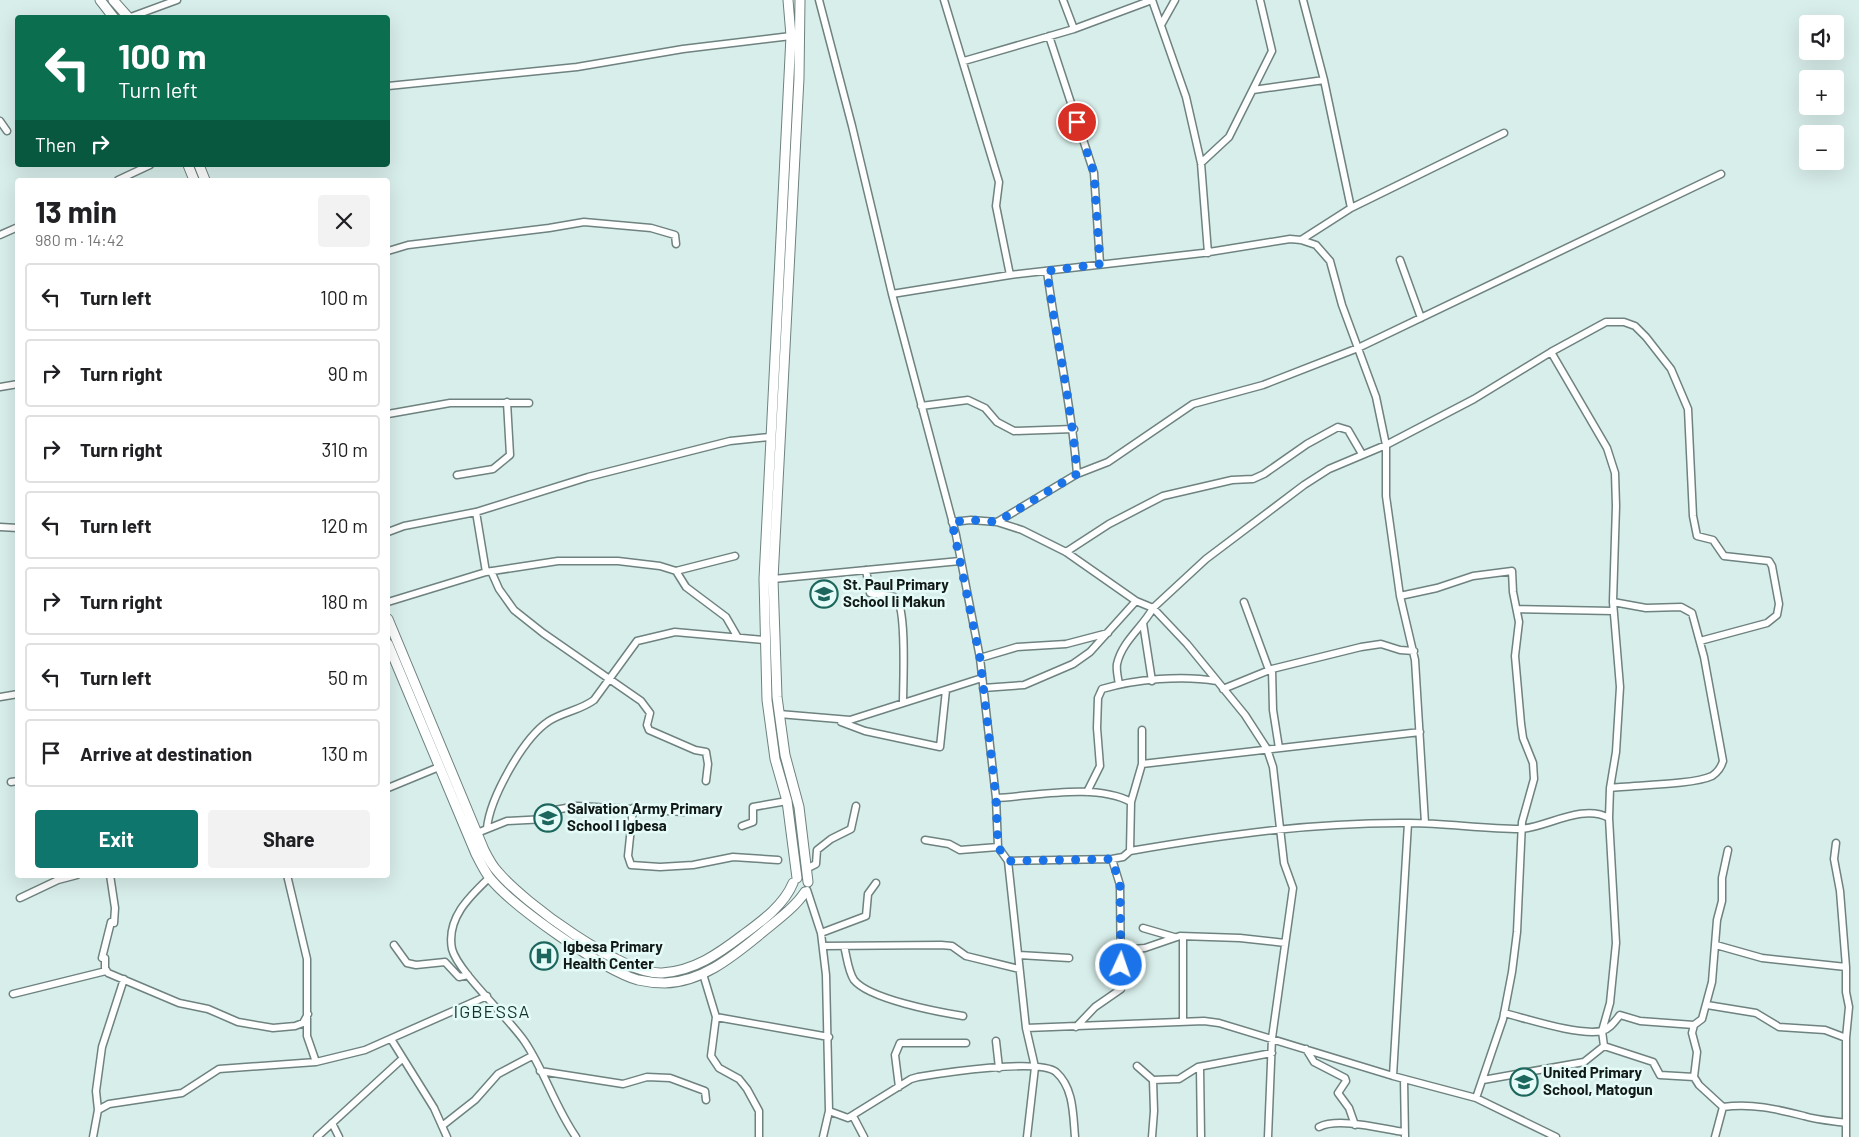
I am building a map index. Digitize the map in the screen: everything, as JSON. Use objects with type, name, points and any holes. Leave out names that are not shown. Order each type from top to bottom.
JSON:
[{"type":"street","points":[[100,0],[112,15]]},
{"type":"street","points":[[113,0],[127,15]]},
{"type":"street","points":[[135,15],[177,0]]},
{"type":"street","points":[[788,0],[791,36],[769,437],[764,549],[764,640],[767,700],[772,742],[787,801],[796,891],[807,888]]},
{"type":"street","points":[[390,649],[476,854],[490,877],[512,900],[546,926],[623,974],[649,982],[666,983],[703,974],[751,942],[782,916],[807,888],[808,868],[799,808],[785,755],[779,714],[773,579],[799,78],[800,0]]},
{"type":"street","points":[[819,0],[852,126],[920,406],[952,522],[980,658],[996,798],[998,847],[1008,861],[1026,1028],[1035,1067],[1027,1137]]},
{"type":"street","points":[[944,0],[999,182],[996,206],[1010,275]]},
{"type":"street","points":[[1063,0],[1074,29]]},
{"type":"street","points":[[964,61],[1074,29],[1152,0],[1186,97],[1201,163],[1208,253]]},
{"type":"street","points":[[1161,25],[1175,0]]},
{"type":"street","points":[[1201,163],[1229,137],[1272,51],[1260,0]]},
{"type":"street","points":[[1303,0],[1324,80],[1351,208]]},
{"type":"street","points":[[390,86],[577,67],[684,49],[791,36]]},
{"type":"street","points":[[1049,36],[1094,173],[1100,264]]},
{"type":"street","points":[[1253,90],[1324,80]]},
{"type":"street","points":[[0,121],[7,131]]},
{"type":"street","points":[[1301,240],[1351,208],[1504,133]]},
{"type":"street","points":[[122,178],[146,167]]},
{"type":"street","points":[[997,522],[1077,474],[1108,462],[1193,404],[1263,385],[1358,348],[1721,174]]},
{"type":"street","points":[[390,250],[408,245],[584,222],[659,230],[676,235],[676,244]]},
{"type":"street","points":[[0,235],[15,228]]},
{"type":"street","points":[[892,294],[1010,275],[1208,253],[1270,242],[1301,240],[1316,245],[1330,261],[1376,397],[1386,445],[1386,496],[1400,596],[1414,651],[1425,823]]},
{"type":"street","points":[[1400,260],[1421,318]]},
{"type":"street","points":[[1047,271],[1055,328],[1074,429],[1077,474]]},
{"type":"street","points":[[1119,684],[1117,665],[1131,636],[1153,608],[1206,559],[1304,485],[1329,469],[1386,445],[1474,399],[1551,352],[1606,322],[1624,322],[1636,326],[1671,369],[1688,409],[1695,530],[1698,536],[1713,540],[1724,556],[1761,558],[1769,561],[1779,604],[1777,615],[1767,623],[1700,641]]},
{"type":"street","points":[[1551,352],[1606,448],[1615,473],[1613,611],[1620,688],[1616,752],[1610,788],[1609,818],[1616,943],[1610,1003],[1602,1031],[1604,1046]]},
{"type":"street","points":[[0,387],[15,384]]},
{"type":"street","points":[[920,406],[968,400],[984,408],[997,422],[1014,431],[1074,429]]},
{"type":"street","points":[[457,475],[493,469],[510,455],[507,402]]},
{"type":"street","points":[[390,414],[450,403],[528,403]]},
{"type":"street","points":[[1066,552],[1109,524],[1163,496],[1232,480],[1254,478],[1264,474],[1307,444],[1338,427],[1348,430],[1362,454]]},
{"type":"street","points":[[390,531],[449,516],[476,512],[588,477],[730,441],[769,437]]},
{"type":"street","points":[[476,512],[488,572],[507,602],[543,633],[644,704],[650,716],[647,725],[649,730],[695,750],[706,752],[708,764],[706,781]]},
{"type":"street","points":[[952,522],[976,520],[997,522],[1022,530],[1066,552],[1136,601],[1153,608],[1187,644],[1245,715],[1267,749],[1273,767],[1284,863],[1293,888],[1272,1038],[1268,1137]]},
{"type":"street","points":[[0,527],[15,528]]},
{"type":"street","points":[[390,601],[488,572],[558,561],[595,559],[660,566],[676,571],[735,556]]},
{"type":"street","points":[[773,579],[960,562]]},
{"type":"street","points":[[866,570],[870,592],[893,596],[898,602],[904,642],[903,703]]},
{"type":"street","points":[[1400,596],[1437,588],[1473,576],[1511,570],[1519,630],[1516,656],[1521,724],[1534,770],[1534,787],[1522,822],[1515,956],[1504,1013],[1476,1098]]},
{"type":"street","points":[[676,571],[686,587],[726,617],[737,636]]},
{"type":"street","points":[[983,688],[1024,685],[1065,668],[1090,652],[1136,601]]},
{"type":"street","points":[[1244,602],[1270,669],[1273,710],[1279,748]]},
{"type":"street","points":[[1610,788],[1672,783],[1710,777],[1720,770],[1724,761],[1700,641],[1692,613],[1688,609],[1646,608],[1613,602]]},
{"type":"street","points":[[1517,609],[1613,611]]},
{"type":"street","points":[[1143,623],[1152,681]]},
{"type":"street","points":[[390,624],[477,833],[497,871],[518,892],[604,953],[626,964],[654,972],[670,972],[698,965],[723,951],[773,911],[787,896],[795,881],[803,877],[821,933],[823,946],[829,1036],[829,1111],[823,1137]]},
{"type":"street","points":[[487,828],[496,798],[526,742],[550,721],[586,706],[594,700],[637,641],[671,632],[737,636],[764,640]]},
{"type":"street","points":[[980,658],[1017,647],[1066,644],[1109,632]]},
{"type":"street","points":[[1223,689],[1270,669],[1371,645],[1382,644],[1403,651],[1414,651]]},
{"type":"street","points":[[1087,792],[1100,766],[1097,728],[1098,698],[1102,689],[1119,684],[1188,677],[1217,681]]},
{"type":"street","points":[[841,721],[982,678]]},
{"type":"street","points":[[779,714],[802,714],[841,721],[865,732],[940,747],[946,690]]},
{"type":"street","points":[[0,697],[15,694]]},
{"type":"street","points":[[1130,852],[1131,802],[1142,764],[1142,730]]},
{"type":"street","points":[[1142,764],[1420,732]]},
{"type":"street","points":[[390,787],[439,767]]},
{"type":"street","points":[[996,798],[1087,792],[1116,797],[1131,802]]},
{"type":"street","points":[[742,826],[753,822],[753,807],[787,801]]},
{"type":"street","points":[[808,868],[816,864],[817,850],[831,839],[851,829],[856,806]]},
{"type":"street","points":[[477,833],[511,820],[546,819],[555,810],[574,807],[633,808],[684,812]]},
{"type":"street","points":[[633,808],[628,856],[631,864],[660,867],[693,865],[733,857],[778,860]]},
{"type":"street","points":[[1008,861],[1112,859],[1123,857],[1130,852],[1280,828],[1425,823],[1522,829],[1572,815],[1604,815],[1609,818]]},
{"type":"street","points":[[1393,1076],[1408,823]]},
{"type":"street","points":[[925,840],[949,844],[960,850],[998,847]]},
{"type":"street","points":[[1836,843],[1834,859],[1840,891],[1846,992],[1849,1007],[1846,1038],[1846,1137]]},
{"type":"street","points":[[1723,1107],[1699,1085],[1694,1077],[1697,1052],[1692,1032],[1694,1026],[1702,1019],[1712,982],[1717,920],[1722,901],[1722,878],[1728,850]]},
{"type":"street","points":[[1076,1027],[1095,1008],[1121,989],[1120,885],[1112,859]]},
{"type":"street","points":[[490,877],[467,899],[457,914],[454,924],[452,948],[468,975],[525,1043],[566,1124],[576,1137]]},
{"type":"street","points":[[20,898],[66,878]]},
{"type":"street","points":[[106,971],[105,958],[102,958],[111,922],[114,923],[115,908],[110,878]]},
{"type":"street","points":[[288,878],[308,964],[307,1036],[316,1062]]},
{"type":"street","points":[[821,933],[866,916],[868,894],[876,883]]},
{"type":"street","points":[[1143,928],[1174,937]]},
{"type":"street","points":[[1121,950],[1145,948],[1174,937],[1183,936],[1240,938],[1285,943]]},
{"type":"street","points":[[1183,936],[1183,1022]]},
{"type":"street","points":[[394,945],[402,960],[411,965],[445,962],[459,977],[468,975]]},
{"type":"street","points":[[823,946],[948,945],[966,956],[1019,969]]},
{"type":"street","points":[[1716,945],[1762,958],[1846,967]]},
{"type":"street","points":[[844,946],[850,971],[860,986],[908,1006],[963,1016]]},
{"type":"street","points":[[1019,956],[1069,958]]},
{"type":"street","points":[[12,994],[106,971],[179,1003],[208,1009],[250,1025],[273,1028],[295,1026],[303,1023],[308,1014]]},
{"type":"street","points":[[703,974],[716,1017],[711,1056],[719,1068],[739,1079],[748,1089],[759,1111],[760,1137]]},
{"type":"street","points":[[93,1137],[98,1110],[96,1090],[104,1042],[124,979]]},
{"type":"street","points":[[98,1110],[109,1104],[182,1093],[219,1069],[316,1062],[365,1050],[487,996]]},
{"type":"street","points":[[1707,1004],[1756,1013],[1779,1028],[1825,1030],[1846,1038]]},
{"type":"street","points":[[1504,1013],[1563,1028],[1602,1031],[1620,1015],[1640,1021],[1694,1026]]},
{"type":"street","points":[[716,1017],[829,1036]]},
{"type":"street","points":[[1026,1028],[1183,1022],[1220,1023],[1393,1076],[1476,1098],[1541,1134],[1556,1137]]},
{"type":"street","points":[[392,1039],[402,1059],[434,1108],[447,1137]]},
{"type":"street","points":[[996,1042],[999,1068]]},
{"type":"street","points":[[899,1087],[895,1055],[900,1043],[966,1043]]},
{"type":"street","points":[[1483,1080],[1584,1062],[1604,1046]]},
{"type":"street","points":[[1604,1046],[1653,1062],[1660,1075],[1694,1077]]},
{"type":"street","points":[[1306,1049],[1314,1062],[1344,1078],[1346,1081],[1338,1093],[1349,1108],[1355,1125]]},
{"type":"street","points":[[1137,1066],[1153,1080],[1181,1078],[1200,1067],[1272,1053]]},
{"type":"street","points":[[442,1126],[475,1100],[498,1074],[532,1056]]},
{"type":"street","points":[[317,1137],[402,1059]]},
{"type":"street","points":[[829,1111],[843,1118],[853,1116],[918,1077],[951,1071],[1035,1067],[1052,1070],[1069,1090],[1075,1137]]},
{"type":"street","points":[[1200,1067],[1201,1137]]},
{"type":"street","points":[[540,1071],[623,1084],[647,1077],[670,1078],[705,1091],[706,1100]]},
{"type":"street","points":[[1319,1127],[1329,1124],[1355,1125],[1405,1135],[1404,1079]]},
{"type":"street","points":[[1152,1137],[1154,1111],[1153,1080]]},
{"type":"street","points":[[1723,1107],[1743,1104],[1759,1106],[1846,1123]]},
{"type":"street","points":[[1715,1137],[1723,1107]]},
{"type":"street","points":[[853,1116],[864,1137]]},
{"type":"street","points":[[332,1122],[339,1137]]},
{"type":"place","name":"St. Paul Primary School Ii Makun","points":[[824,594]]},
{"type":"place","name":"Salvation Army Primary School I Igbesa","points":[[548,818]]},
{"type":"place","name":"Igbesa Primary Health Center","points":[[544,956]]},
{"type":"place","name":"United Primary School, Matogun","points":[[1524,1082]]},
{"type":"district","name":"IGBESSA","points":[[492,1012]]},
{"type":"route","points":[[1077,122],[1094,173],[1100,264],[1047,271],[1055,328],[1074,429],[1077,474],[1057,488],[997,522],[971,520],[952,522],[980,658],[996,798],[998,847],[1008,861],[1112,859],[1120,885],[1121,965]]}]
